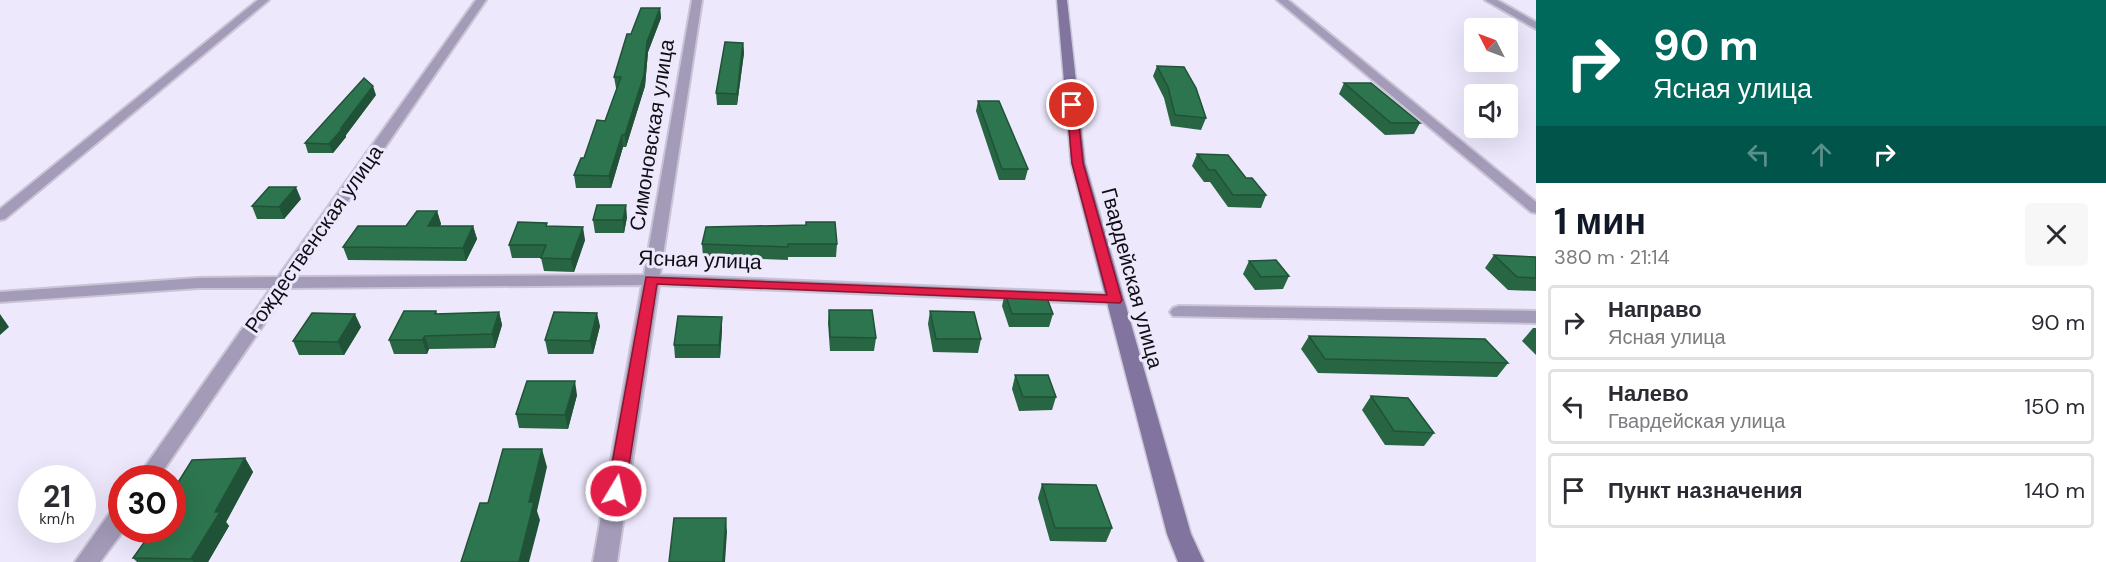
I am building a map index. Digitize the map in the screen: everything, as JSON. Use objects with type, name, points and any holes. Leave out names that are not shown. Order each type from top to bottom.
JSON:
[{"type":"street","points":[[0,216],[264,0]]},
{"type":"street","name":"Рождественская улица","points":[[156,465],[481,0]]},
{"type":"street","name":"Симоновская улица","points":[[605,562],[697,0]]},
{"type":"street","name":"Гвардейская улица","points":[[1062,0],[1078,163],[1179,534],[1191,562]]},
{"type":"street","points":[[1282,0],[1536,209]]},
{"type":"street","points":[[1490,0],[1536,26]]},
{"type":"street","name":"Ясная улица","points":[[0,297],[198,283],[651,280],[1115,300]]},
{"type":"street","points":[[1179,312],[1536,317]]},
{"type":"street","points":[[87,562],[108,533]]},
{"type":"building","points":[[641,8],[660,8],[647,42],[644,75],[609,176],[574,175],[581,158],[584,158],[597,120],[605,121],[621,77],[614,77],[627,34],[631,34]]},
{"type":"building","points":[[725,42],[743,43],[737,94],[716,93]]},
{"type":"building","points":[[1157,66],[1184,67],[1196,88],[1206,118],[1175,115],[1168,87]]},
{"type":"building","points":[[364,78],[373,86],[329,144],[305,143]]},
{"type":"building","points":[[1344,83],[1371,83],[1420,123],[1391,123]]},
{"type":"building","points":[[978,101],[999,101],[1028,169],[1002,169]]},
{"type":"building","points":[[1197,154],[1228,155],[1246,178],[1252,178],[1266,195],[1233,195],[1215,170],[1209,170]]},
{"type":"building","points":[[269,187],[296,187],[279,207],[252,206]]},
{"type":"building","points":[[597,205],[626,205],[623,220],[593,220]]},
{"type":"building","points":[[417,211],[437,211],[428,226],[473,226],[463,248],[343,247],[358,226],[406,226]]},
{"type":"building","points":[[518,222],[547,223],[546,226],[583,227],[571,259],[541,258],[546,245],[509,245]]},
{"type":"building","points":[[806,222],[835,222],[837,244],[788,244],[788,247],[702,244],[706,227],[806,225]]},
{"type":"building","points":[[1494,255],[1536,257],[1536,278],[1517,277]]},
{"type":"building","points":[[1276,260],[1289,276],[1261,277],[1249,261]]},
{"type":"building","points":[[1005,293],[1045,293],[1053,314],[1012,314]]},
{"type":"building","points":[[829,310],[872,310],[876,338],[830,337]]},
{"type":"building","points":[[404,311],[436,311],[435,314],[499,312],[492,334],[425,336],[422,340],[389,340]]},
{"type":"building","points":[[930,311],[974,312],[981,339],[936,339]]},
{"type":"building","points":[[554,312],[597,313],[590,341],[545,340]]},
{"type":"building","points":[[312,313],[355,314],[338,342],[293,341]]},
{"type":"building","points":[[678,316],[722,317],[719,345],[674,345]]},
{"type":"building","points":[[1309,336],[1485,339],[1508,363],[1325,359]]},
{"type":"building","points":[[1015,375],[1048,375],[1056,397],[1023,397]]},
{"type":"building","points":[[527,381],[575,381],[565,415],[516,414]]},
{"type":"building","points":[[1371,396],[1408,398],[1434,433],[1394,431]]},
{"type":"building","points":[[503,449],[542,449],[529,502],[534,502],[519,562],[461,562],[480,503],[488,503]]},
{"type":"building","points":[[245,458],[215,512],[220,512],[191,559],[133,558],[144,543],[186,543],[186,470],[192,460]]},
{"type":"building","points":[[1042,484],[1096,485],[1112,528],[1055,528]]},
{"type":"building","points":[[674,518],[726,518],[723,562],[669,562]]},
{"type":"route","points":[[616,491],[651,280],[1115,300],[1078,163],[1072,105]]}]
